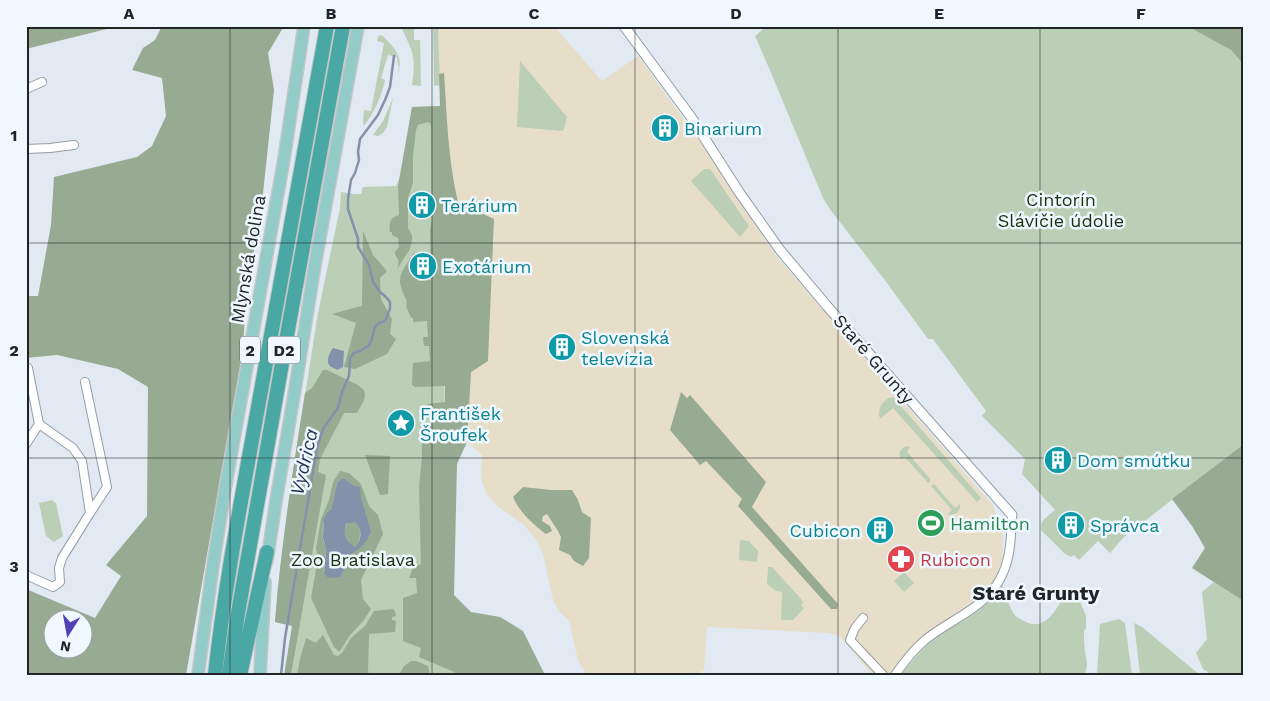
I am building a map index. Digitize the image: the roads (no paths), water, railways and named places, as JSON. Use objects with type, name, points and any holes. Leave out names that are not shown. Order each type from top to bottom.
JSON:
[{"type":"highway","points":[[308,134],[317,26]]},
{"type":"highway","name":"D2","points":[[215,675],[248,461],[327,26]]},
{"type":"highway","name":"D2","points":[[230,675],[240,605],[282,360],[343,26]]},
{"type":"highway","points":[[240,675],[267,552]]},
{"type":"main road","name":"Mlynská dolina","points":[[198,675],[224,489],[284,159],[304,26]]},
{"type":"main road","points":[[260,675],[267,552],[315,265],[358,26]]},
{"type":"street","name":"Staré Grunty","points":[[624,26],[691,117],[739,192],[780,250],[1012,516],[1007,560],[1003,573],[992,592],[976,606],[924,641],[907,658],[895,675]]},
{"type":"street","points":[[26,88],[42,82]]},
{"type":"street","points":[[26,149],[74,145]]},
{"type":"street","points":[[28,368],[39,424],[73,448],[82,461],[90,514]]},
{"type":"street","points":[[26,575],[53,587],[60,582],[59,568],[62,558],[107,487],[85,382]]},
{"type":"street","points":[[26,444],[39,424]]},
{"type":"street","points":[[863,618],[855,628],[850,640],[883,675]]},
{"type":"water","points":[[333,348],[344,351],[343,367],[337,370],[330,366],[328,362],[329,354]]},
{"type":"water","points":[[341,479],[345,479],[353,485],[360,487],[361,498],[371,532],[363,545],[351,554],[341,576],[332,578],[324,574],[326,549],[323,537],[324,518],[331,510],[338,482]],"holes":[[[354,522],[357,524],[360,534],[359,541],[355,547],[348,540],[345,534],[345,527],[346,524]]]},
{"type":"waterway","name":"Vydrica","points":[[281,675],[285,638],[317,448],[323,429],[338,408],[349,376],[350,358],[354,353],[368,346],[375,327],[385,321],[390,309],[390,302],[373,282],[369,265],[358,247],[358,239],[348,209],[348,199],[351,180],[359,160],[360,139],[378,115],[385,100],[390,87],[394,56]]},
{"type":"place","name":"Binarium","points":[[665,128]]},
{"type":"place","name":"Terárium","points":[[422,205]]},
{"type":"place","name":"Exotárium","points":[[423,266]]},
{"type":"place","name":"Slovenská televízia","points":[[562,347]]},
{"type":"place","name":"František Šroufek","points":[[401,423]]},
{"type":"place","name":"Dom smútku","points":[[1058,460]]},
{"type":"place","name":"Hamilton","points":[[931,523]]},
{"type":"place","name":"Správca","points":[[1071,525]]},
{"type":"place","name":"Cubicon","points":[[880,530]]},
{"type":"place","name":"Rubicon","points":[[901,559]]},
{"type":"district","name":"Staré Grunty","points":[[1036,593]]},
{"type":"park label","name":"Cintorín Slávičie údolie","points":[[1061,209]]},
{"type":"park label","name":"Zoo Bratislava","points":[[353,559]]}]
